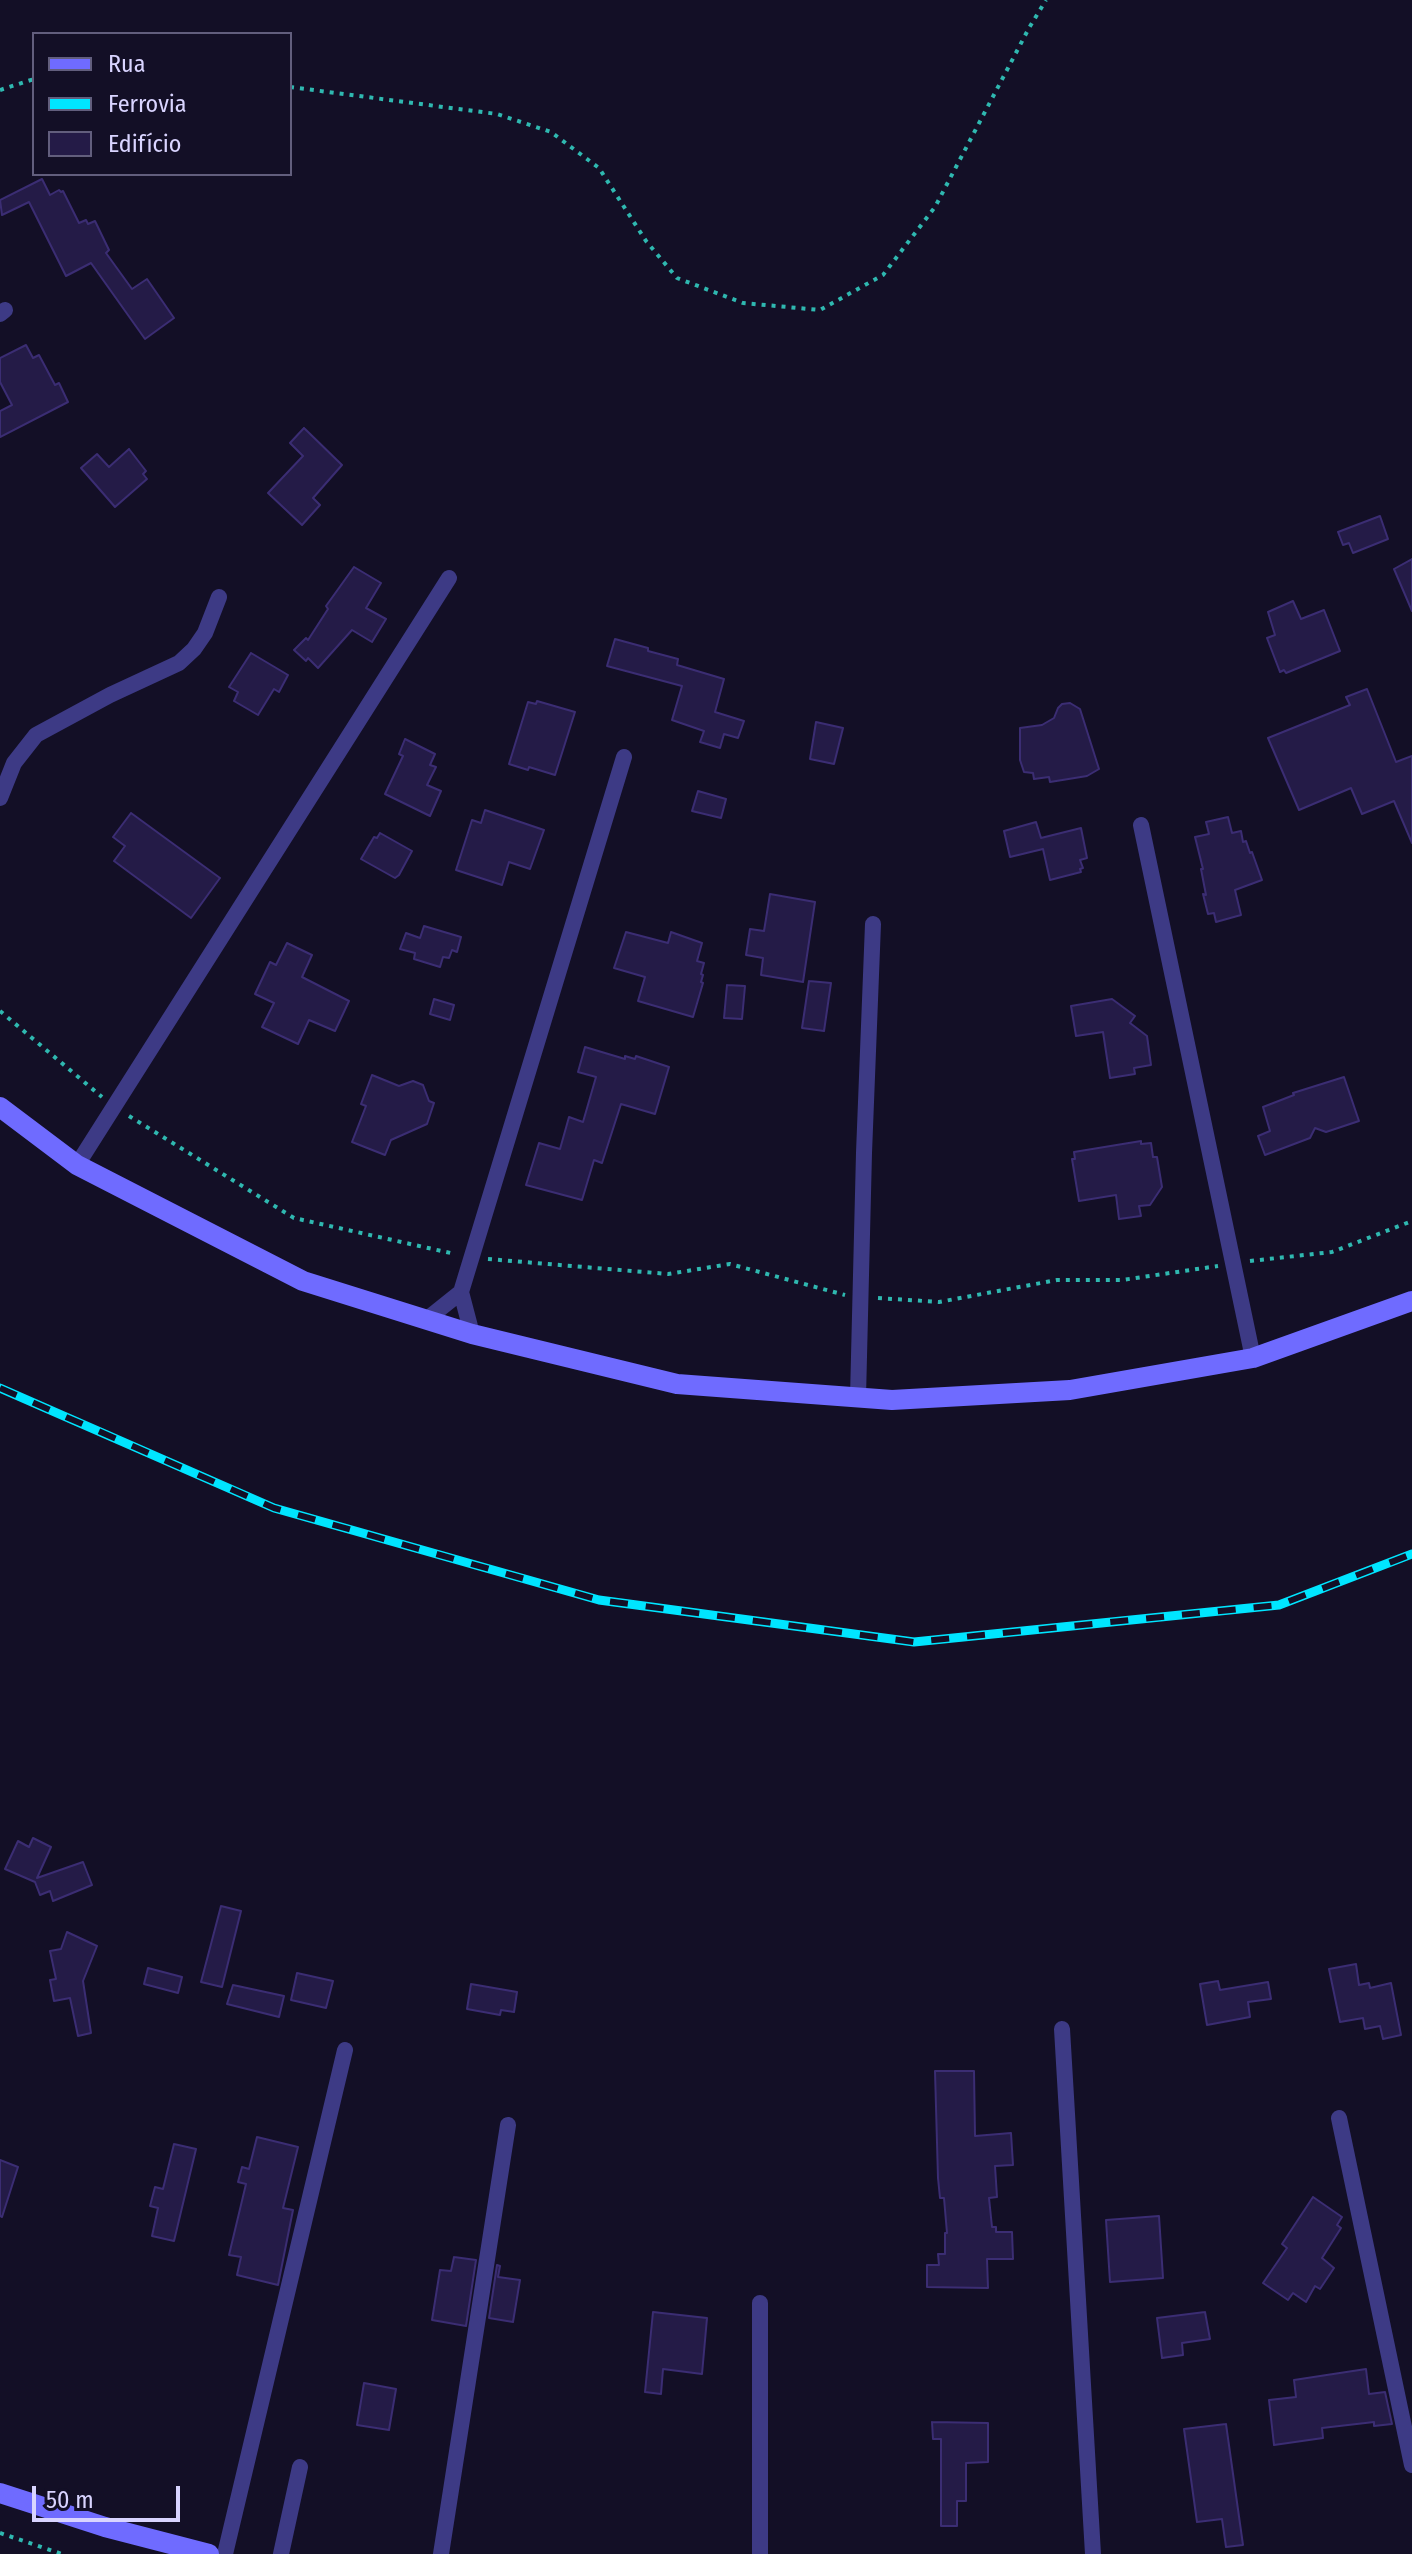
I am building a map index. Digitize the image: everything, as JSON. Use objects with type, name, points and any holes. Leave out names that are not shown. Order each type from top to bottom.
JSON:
[{"type":"street","points":[[77,1165],[449,578]]},
{"type":"street","points":[[0,798],[14,763],[36,735],[74,713],[179,663],[205,633],[219,597]]},
{"type":"street","points":[[472,1334],[461,1292],[624,757]]},
{"type":"street","points":[[1141,825],[1253,1358]]},
{"type":"street","points":[[858,1397],[873,924]]},
{"type":"street","points":[[0,1107],[77,1165],[303,1281],[472,1334],[677,1384],[892,1400],[1070,1390],[1253,1358],[1412,1301]]},
{"type":"street","points":[[426,1320],[461,1292]]},
{"type":"street","points":[[1062,2029],[1093,2554]]},
{"type":"street","points":[[225,2554],[345,2050]]},
{"type":"street","points":[[1339,2118],[1412,2465]]},
{"type":"street","points":[[441,2554],[508,2125]]},
{"type":"street","points":[[760,2303],[760,2554]]},
{"type":"street","points":[[281,2554],[300,2467]]},
{"type":"street","points":[[0,2493],[105,2527],[209,2554]]},
{"type":"path","points":[[292,87],[497,114],[551,132],[599,168],[646,241],[677,278],[743,303],[820,310],[883,275],[935,207],[1021,41],[1046,0]]},
{"type":"path","points":[[0,90],[32,80]]},
{"type":"path","points":[[0,1011],[114,1107],[294,1218],[472,1258],[668,1274],[730,1264],[846,1296],[939,1302],[1057,1280],[1122,1280],[1332,1252],[1412,1221]]},
{"type":"path","points":[[0,2533],[62,2554]]},
{"type":"building","points":[[42,179],[50,195],[63,191],[79,223],[95,221],[109,250],[106,253],[132,289],[147,279],[174,318],[145,339],[91,263],[66,276],[29,202],[2,215],[0,200]]},
{"type":"building","points":[[26,345],[33,358],[39,355],[68,402],[0,437],[0,411],[12,405],[0,382],[0,358]]},
{"type":"building","points":[[304,428],[342,465],[313,498],[320,505],[302,525],[268,493],[303,456],[290,443]]},
{"type":"building","points":[[129,449],[146,471],[143,474],[147,479],[115,507],[81,468],[97,454],[109,467]]},
{"type":"building","points":[[1380,516],[1388,539],[1353,553],[1349,543],[1343,545],[1338,532]]},
{"type":"building","points":[[1412,559],[1412,611],[1394,569]]},
{"type":"building","points":[[354,567],[381,583],[366,608],[386,619],[372,642],[352,630],[318,668],[294,650],[306,638],[308,640],[328,609],[326,606]]},
{"type":"building","points":[[1293,601],[1301,619],[1324,610],[1340,651],[1286,673],[1284,670],[1280,672],[1267,638],[1275,635],[1268,612]]},
{"type":"building","points":[[615,639],[678,659],[677,665],[724,679],[715,712],[744,721],[738,738],[724,734],[720,748],[700,742],[704,731],[672,720],[682,686],[607,666]]},
{"type":"building","points":[[251,653],[288,675],[279,692],[274,689],[258,715],[234,701],[238,692],[229,687]]},
{"type":"building","points":[[1367,689],[1396,762],[1412,756],[1412,843],[1394,801],[1362,814],[1351,788],[1299,810],[1268,738],[1350,705],[1346,697]]},
{"type":"building","points":[[537,701],[575,712],[555,775],[509,764],[528,702],[536,704]]},
{"type":"building","points":[[1070,703],[1080,709],[1099,769],[1087,776],[1050,782],[1049,777],[1034,779],[1033,773],[1024,772],[1020,760],[1020,728],[1042,725],[1054,718],[1062,704]]},
{"type":"building","points":[[816,722],[843,728],[834,764],[810,759]]},
{"type":"building","points":[[405,739],[435,754],[430,765],[436,767],[427,785],[441,791],[430,816],[385,794],[403,756],[399,754]]},
{"type":"building","points":[[698,791],[726,799],[721,818],[692,811]]},
{"type":"building","points":[[485,810],[544,830],[530,869],[509,862],[502,885],[456,870],[472,820],[481,823]]},
{"type":"building","points":[[131,813],[220,878],[191,918],[114,861],[125,846],[113,837]]},
{"type":"building","points":[[1228,817],[1232,833],[1241,831],[1243,842],[1246,841],[1252,852],[1262,880],[1235,890],[1241,915],[1216,922],[1214,913],[1208,914],[1203,894],[1206,895],[1203,869],[1195,837],[1209,834],[1206,822]]},
{"type":"building","points":[[1036,822],[1041,838],[1081,828],[1087,858],[1080,860],[1081,872],[1050,880],[1043,849],[1010,857],[1004,831]]},
{"type":"building","points":[[380,833],[412,851],[395,878],[361,859],[374,837],[377,838]]},
{"type":"building","points":[[770,894],[815,902],[803,982],[761,975],[763,958],[746,955],[750,929],[764,931]]},
{"type":"building","points":[[424,926],[461,937],[457,952],[452,950],[449,958],[443,957],[440,967],[414,959],[415,953],[400,949],[406,933],[420,938]]},
{"type":"building","points":[[626,932],[668,943],[671,932],[702,943],[697,961],[704,963],[701,974],[703,983],[693,1017],[638,1001],[645,977],[614,968]]},
{"type":"building","points":[[287,943],[312,955],[302,977],[349,1001],[335,1031],[309,1020],[298,1044],[262,1027],[274,1003],[255,994],[270,962],[276,965]]},
{"type":"building","points":[[809,981],[831,983],[824,1031],[802,1028]]},
{"type":"building","points":[[727,985],[745,986],[742,1019],[724,1018]]},
{"type":"building","points":[[434,999],[454,1005],[450,1020],[430,1014]]},
{"type":"building","points":[[1112,999],[1135,1016],[1130,1023],[1147,1036],[1151,1065],[1134,1068],[1135,1074],[1110,1078],[1103,1032],[1076,1036],[1071,1006]]},
{"type":"building","points":[[585,1047],[625,1059],[625,1056],[635,1059],[636,1056],[669,1067],[655,1114],[621,1104],[602,1163],[594,1160],[582,1200],[526,1185],[539,1143],[560,1149],[569,1117],[583,1122],[596,1077],[578,1072]]},
{"type":"building","points":[[372,1075],[399,1086],[413,1081],[423,1085],[429,1101],[434,1103],[427,1124],[391,1140],[385,1155],[352,1142],[366,1106],[361,1104]]},
{"type":"building","points":[[1344,1077],[1359,1121],[1326,1132],[1315,1128],[1310,1138],[1265,1155],[1258,1136],[1270,1131],[1263,1107],[1293,1093]]},
{"type":"building","points":[[1141,1141],[1141,1144],[1151,1143],[1153,1157],[1157,1157],[1162,1187],[1150,1205],[1139,1206],[1141,1216],[1119,1219],[1116,1195],[1079,1201],[1072,1159],[1075,1159],[1074,1152]]},
{"type":"building","points":[[33,1838],[51,1847],[37,1878],[83,1862],[92,1885],[53,1901],[50,1891],[40,1895],[35,1882],[5,1869],[18,1841],[29,1847]]},
{"type":"building","points":[[221,1906],[241,1911],[222,1987],[201,1982]]},
{"type":"building","points":[[67,1932],[97,1946],[83,1981],[91,2033],[78,2036],[70,1998],[54,2001],[50,1980],[56,1979],[50,1951],[61,1949]]},
{"type":"building","points":[[1356,1964],[1359,1985],[1369,1983],[1370,1988],[1391,1983],[1401,2035],[1383,2039],[1380,2026],[1365,2029],[1363,2018],[1340,2022],[1329,1969]]},
{"type":"building","points":[[148,1968],[182,1977],[178,1993],[144,1984]]},
{"type":"building","points":[[297,1973],[333,1981],[326,2008],[291,2000]]},
{"type":"building","points":[[1218,1981],[1220,1990],[1268,1982],[1271,1999],[1248,2002],[1250,2017],[1207,2025],[1200,1984]]},
{"type":"building","points":[[471,1984],[517,1992],[514,2012],[501,2010],[500,2015],[467,2009]]},
{"type":"building","points":[[233,1985],[284,1996],[279,2017],[227,2004]]},
{"type":"building","points":[[935,2071],[974,2071],[975,2136],[1011,2133],[1013,2165],[995,2166],[997,2197],[989,2198],[992,2227],[996,2227],[996,2232],[1012,2232],[1013,2259],[987,2259],[988,2288],[927,2287],[927,2265],[939,2265],[938,2254],[945,2254],[947,2233],[944,2198],[940,2198],[938,2178]]},
{"type":"building","points":[[257,2137],[298,2147],[283,2208],[293,2210],[278,2285],[237,2275],[241,2257],[229,2255],[246,2184],[238,2182],[242,2167],[249,2169]]},
{"type":"building","points":[[174,2144],[196,2149],[174,2241],[152,2236],[158,2208],[150,2206],[155,2187],[163,2189]]},
{"type":"building","points":[[0,2160],[18,2167],[2,2217],[0,2216]]},
{"type":"building","points":[[1313,2197],[1342,2217],[1337,2225],[1341,2228],[1322,2258],[1334,2268],[1320,2289],[1315,2286],[1306,2302],[1293,2293],[1288,2300],[1263,2283],[1287,2248],[1282,2244]]},
{"type":"building","points":[[1159,2216],[1163,2278],[1110,2282],[1106,2220]]},
{"type":"building","points":[[454,2257],[476,2260],[466,2326],[432,2320],[440,2270],[451,2271]]},
{"type":"building","points":[[497,2265],[500,2266],[498,2277],[520,2280],[513,2322],[489,2318]]},
{"type":"building","points":[[653,2312],[707,2318],[702,2374],[663,2369],[661,2394],[645,2392]]},
{"type":"building","points":[[1205,2312],[1210,2339],[1182,2343],[1183,2355],[1162,2358],[1157,2318]]},
{"type":"building","points":[[1366,2369],[1369,2394],[1385,2392],[1392,2424],[1374,2426],[1374,2422],[1322,2428],[1323,2438],[1274,2445],[1269,2400],[1296,2397],[1294,2380]]},
{"type":"building","points":[[364,2383],[396,2389],[389,2430],[357,2425]]},
{"type":"building","points":[[932,2422],[988,2423],[988,2462],[966,2463],[966,2501],[957,2501],[957,2526],[941,2526],[941,2439],[933,2439]]},
{"type":"building","points":[[1226,2424],[1243,2545],[1226,2547],[1222,2519],[1197,2522],[1184,2429]]},
{"type":"railway","points":[[0,1388],[274,1508],[599,1600],[914,1642],[1279,1605],[1412,1554]]}]
